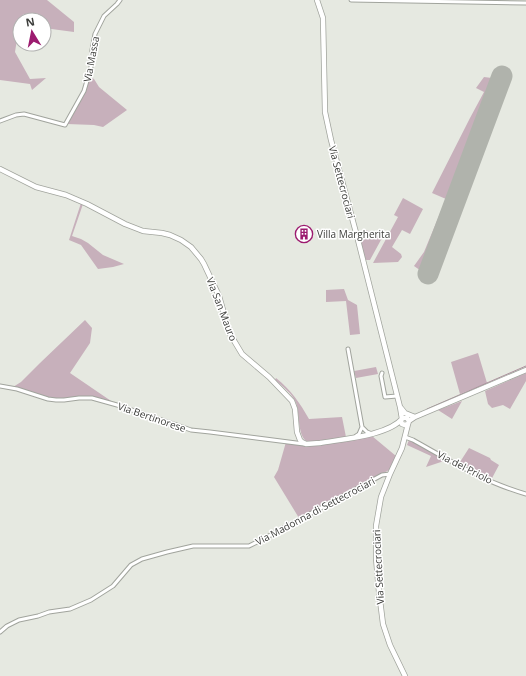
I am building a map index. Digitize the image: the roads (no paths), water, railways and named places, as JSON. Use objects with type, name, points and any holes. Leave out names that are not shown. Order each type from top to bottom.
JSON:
[{"type":"main road","name":"Via Settecrociari","points":[[317,0],[323,18],[325,112],[400,407],[405,421],[405,436],[402,448],[381,497],[376,526],[376,558],[383,624],[390,645],[405,676]]},
{"type":"main road","name":"Via San Mauro","points":[[0,169],[36,187],[66,195],[87,204],[125,224],[143,231],[170,235],[191,247],[201,259],[210,277],[218,296],[230,334],[237,347],[248,360],[292,401],[295,409],[298,436],[302,442],[306,444]]},
{"type":"main road","points":[[306,444],[354,437],[363,432],[372,434],[526,370]]},
{"type":"main road","points":[[400,407],[405,413],[416,417]]},
{"type":"street","name":"Via Massa","points":[[0,121],[16,115],[24,114],[65,125],[84,91],[91,66],[95,34],[104,16],[120,0]]},
{"type":"street","points":[[351,0],[526,3]]},
{"type":"street","points":[[348,350],[363,432]]},
{"type":"street","points":[[382,373],[381,376],[385,397],[398,396]]},
{"type":"street","name":"Via Bertinorese","points":[[0,386],[17,389],[48,399],[64,400],[92,398],[191,430],[306,444]]},
{"type":"street","name":"Via del Priolo","points":[[405,436],[480,476],[510,490],[526,494]]},
{"type":"street","name":"Via Madonna di Settecrociari","points":[[0,632],[7,626],[19,620],[49,612],[70,609],[91,600],[113,586],[131,565],[142,559],[193,546],[249,546],[382,475],[390,474]]},
{"type":"waterway","points":[[427,409],[526,366]]},
{"type":"place","name":"Villa Margherita","points":[[304,234]]}]
